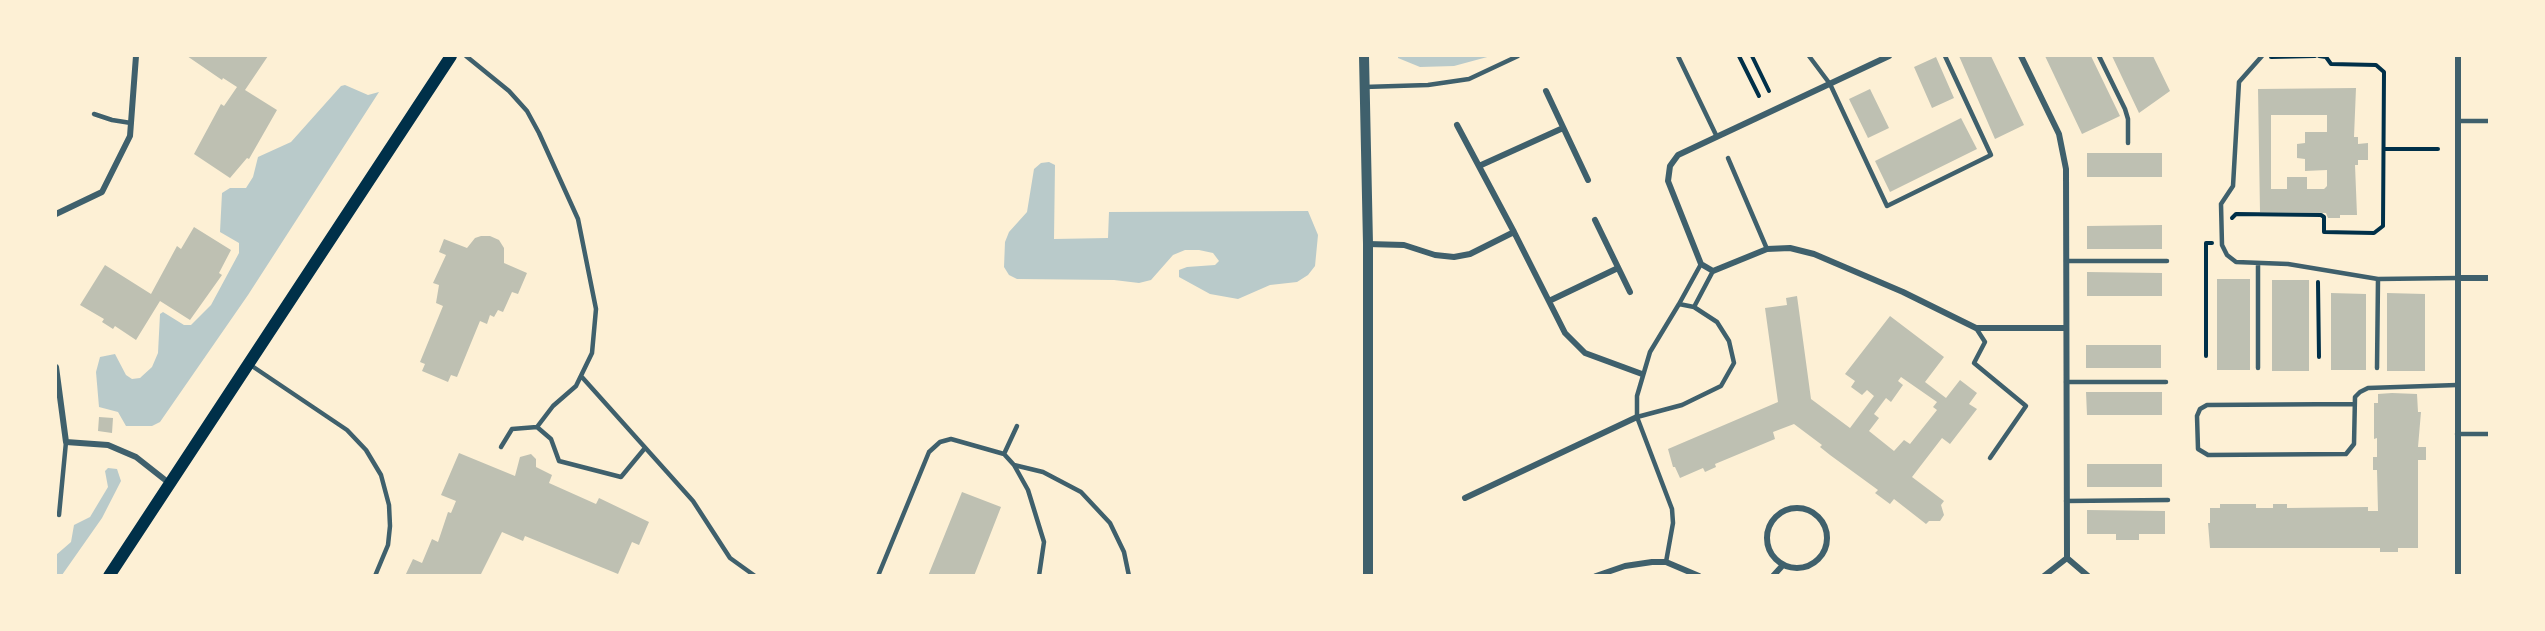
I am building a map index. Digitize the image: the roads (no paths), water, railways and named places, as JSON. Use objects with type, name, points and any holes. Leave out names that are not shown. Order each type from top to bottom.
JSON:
[{"type":"main road","points":[[109,576],[451,56]]},
{"type":"street","points":[[56,214],[102,192],[130,136],[136,56]]},
{"type":"street","points":[[1364,56],[1368,244],[1368,576]]},
{"type":"street","points":[[1889,56],[1678,155],[1670,166],[1668,180],[1701,264],[1713,271],[1767,249],[1790,248],[1814,254],[1903,292],[1976,328],[2066,328]]},
{"type":"street","points":[[2021,56],[2059,134],[2066,169],[2067,558],[2088,576]]},
{"type":"street","points":[[2458,56],[2458,576]]},
{"type":"street","points":[[1546,91],[1587,180]]},
{"type":"street","points":[[1457,125],[1565,333],[1585,353],[1642,374]]},
{"type":"street","points":[[1479,166],[1563,128]]},
{"type":"street","points":[[1595,220],[1630,292]]},
{"type":"street","points":[[1368,244],[1404,245],[1435,255],[1454,257],[1470,254],[1514,232]]},
{"type":"street","points":[[1549,301],[1618,268]]},
{"type":"street","points":[[2458,278],[2490,278]]},
{"type":"street","points":[[56,367],[66,442],[108,445],[136,457],[169,483]]},
{"type":"street","points":[[1465,498],[1637,417]]},
{"type":"street","points":[[1806,509],[1815,514],[1826,530],[1825,550],[1812,564],[1803,568],[1783,565],[1770,552],[1767,542],[1771,523],[1786,510],[1806,509]]},
{"type":"street","points":[[2044,576],[2067,558]]},
{"type":"street","points":[[1596,576],[1625,566],[1666,562],[1699,576]]},
{"type":"street","points":[[1773,576],[1783,565]]},
{"type":"lane","points":[[466,56],[509,91],[527,111],[578,219],[596,309],[592,353],[581,376],[576,386],[553,406],[537,427]]},
{"type":"lane","points":[[1364,87],[1428,85],[1469,79],[1518,56]]},
{"type":"lane","points":[[1678,56],[1717,137]]},
{"type":"lane","points":[[1809,56],[1830,84],[1887,206],[1991,155],[1945,56]]},
{"type":"lane","points":[[2099,56],[2125,109],[2128,119],[2128,143]]},
{"type":"lane","points":[[2261,56],[2239,82],[2233,186],[2221,204],[2222,245],[2227,255],[2236,262],[2288,264],[2378,279],[2458,278]]},
{"type":"lane","points":[[94,114],[131,123]]},
{"type":"lane","points":[[2458,121],[2490,121]]},
{"type":"lane","points":[[1728,158],[1767,249]]},
{"type":"lane","points":[[2066,261],[2167,261]]},
{"type":"lane","points":[[2259,263],[2259,368]]},
{"type":"lane","points":[[1666,562],[1673,523],[1672,509],[1637,417],[1636,396],[1642,374],[1660,333],[1701,264]]},
{"type":"lane","points":[[1694,307],[1713,271]]},
{"type":"lane","points":[[2377,368],[2378,279]]},
{"type":"lane","points":[[1637,417],[1682,405],[1721,386],[1734,363],[1729,342],[1717,322],[1694,307],[1679,304]]},
{"type":"lane","points":[[1976,328],[1985,342],[1974,363],[2026,406],[1990,458]]},
{"type":"lane","points":[[248,363],[347,430],[366,450],[381,475],[389,505],[390,526],[387,544],[375,576]]},
{"type":"lane","points":[[581,376],[693,501],[730,558],[755,576]]},
{"type":"lane","points":[[2066,382],[2166,382]]},
{"type":"lane","points":[[2354,404],[2207,405],[2200,409],[2198,416],[2197,445],[2204,454],[2346,454],[2350,452],[2354,444],[2355,397],[2367,388],[2457,385]]},
{"type":"lane","points":[[1004,454],[1017,426]]},
{"type":"lane","points":[[501,447],[513,429],[537,427],[551,439],[559,461],[621,477],[645,448]]},
{"type":"lane","points":[[2457,434],[2490,434]]},
{"type":"lane","points":[[878,576],[929,452],[940,442],[951,439],[1004,454],[1014,465],[1028,490],[1044,542],[1039,576]]},
{"type":"lane","points":[[59,515],[66,442]]},
{"type":"lane","points":[[1014,465],[1043,472],[1081,492],[1110,524],[1124,552],[1129,576]]},
{"type":"lane","points":[[2066,501],[2168,500]]}]
